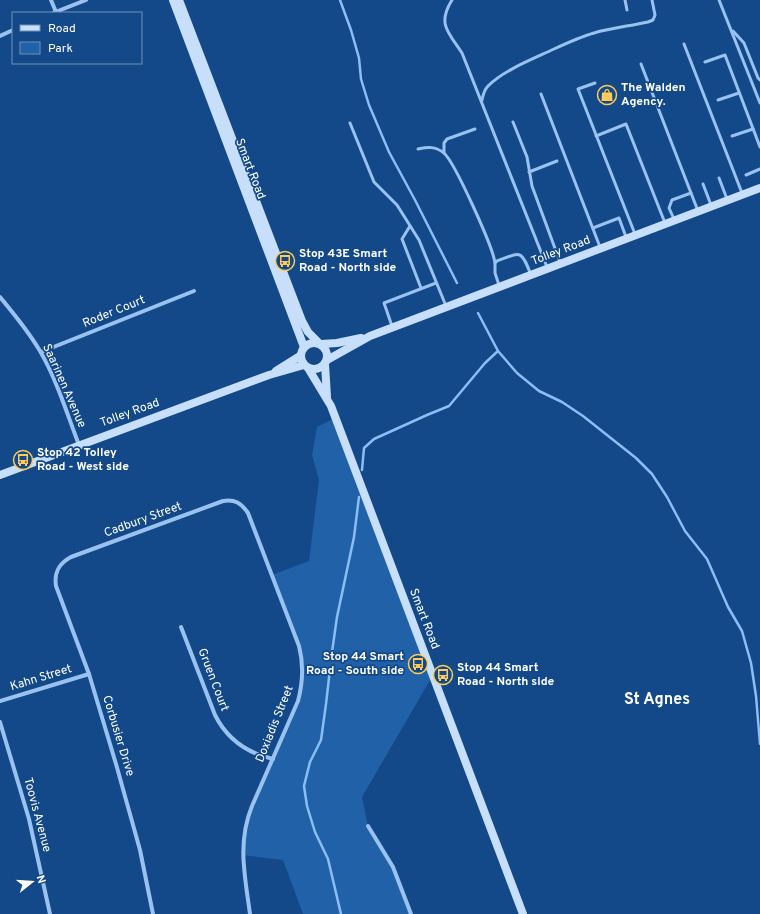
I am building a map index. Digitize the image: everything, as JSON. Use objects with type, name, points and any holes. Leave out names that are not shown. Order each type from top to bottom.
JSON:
[{"type":"main road","name":"Smart Road","points":[[173,0],[304,347]]},
{"type":"main road","name":"Smart Road","points":[[179,0],[302,321],[308,332],[319,343]]},
{"type":"main road","name":"Tolley Road","points":[[319,343],[337,343],[370,336],[393,328],[760,188]]},
{"type":"main road","name":"Tolley Road","points":[[326,362],[370,336]]},
{"type":"main road","points":[[312,342],[319,343],[327,351],[326,362],[321,368],[313,369],[306,367],[300,356],[304,347],[312,342]]},
{"type":"main road","name":"Tolley Road","points":[[269,375],[300,356]]},
{"type":"main road","name":"Smart Road","points":[[326,362],[328,400]]},
{"type":"main road","name":"Smart Road","points":[[306,367],[328,400],[523,914]]},
{"type":"main road","name":"Tolley Road","points":[[0,475],[269,375],[306,367]]},
{"type":"street","points":[[51,0],[55,12]]},
{"type":"street","points":[[57,12],[86,0]]},
{"type":"street","points":[[0,36],[12,30]]},
{"type":"street","name":"Roder Court","points":[[41,352],[194,291]]},
{"type":"street","name":"Saarinen Avenue","points":[[0,297],[21,321],[41,352],[60,395],[79,445]]},
{"type":"street","name":"Cadbury Street","points":[[58,568],[70,557],[223,501],[230,500],[238,502]]},
{"type":"street","name":"Doxiadis Street","points":[[238,502],[248,513],[296,639],[301,656],[303,676],[301,691],[295,708],[252,806],[244,833],[243,855],[250,914]]},
{"type":"street","name":"Corbusier Drive","points":[[58,568],[55,580],[56,586],[89,674],[116,764],[140,850],[153,914]]},
{"type":"street","name":"Gruen Court","points":[[181,627],[214,714],[219,722],[231,737],[244,748],[260,756],[273,759]]},
{"type":"street","name":"Kahn Street","points":[[0,701],[89,674]]},
{"type":"street","name":"Toovis Avenue","points":[[0,722],[29,819],[50,914]]},
{"type":"street","points":[[368,826],[393,867],[411,914]]},
{"type":"lane","points":[[452,0],[446,10],[444,20],[445,27],[462,53],[548,269]]},
{"type":"lane","points":[[625,0],[626,10]]},
{"type":"lane","points":[[482,102],[483,95],[487,87],[504,75],[532,59],[595,32],[653,20],[655,15],[652,0]]},
{"type":"lane","points":[[719,0],[760,103]]},
{"type":"lane","points":[[731,28],[744,43],[760,81]]},
{"type":"lane","points":[[684,44],[743,195]]},
{"type":"lane","points":[[705,62],[725,55],[760,147]]},
{"type":"lane","points":[[641,64],[698,212]]},
{"type":"lane","points":[[749,75],[760,81]]},
{"type":"lane","points":[[596,83],[578,89],[635,236]]},
{"type":"lane","points":[[718,100],[739,92]]},
{"type":"lane","points":[[541,94],[600,249]]},
{"type":"lane","points":[[513,122],[526,157],[532,186],[561,264]]},
{"type":"lane","points":[[350,123],[374,182],[397,205],[419,240],[446,307]]},
{"type":"lane","points":[[596,136],[626,124],[665,224]]},
{"type":"lane","points":[[444,153],[444,143],[447,139],[475,129]]},
{"type":"lane","points":[[732,136],[753,129]]},
{"type":"lane","points":[[418,150],[430,146],[437,148],[444,153],[452,163],[478,217],[494,259],[495,273],[500,287]]},
{"type":"lane","points":[[529,172],[557,161]]},
{"type":"lane","points":[[746,175],[760,169]]},
{"type":"lane","points":[[719,178],[728,201]]},
{"type":"lane","points":[[703,184],[712,207]]},
{"type":"lane","points":[[674,221],[669,208],[672,200],[691,193]]},
{"type":"lane","points":[[593,228],[619,218],[627,239]]},
{"type":"lane","points":[[410,226],[402,239],[421,288]]},
{"type":"lane","points":[[495,263],[509,256],[520,254],[526,260],[532,275]]},
{"type":"lane","points":[[393,328],[384,303],[436,283]]},
{"type":"green space","points":[[335,418],[433,675],[362,797],[368,826],[393,867],[411,914],[303,914],[283,860],[243,855],[245,828],[298,701],[302,683],[302,659],[272,575],[309,561],[319,480],[312,455],[317,427]]},
{"type":"waterway","points":[[340,0],[359,58],[361,79],[369,105],[389,152],[457,283]]},
{"type":"waterway","points":[[478,313],[498,351],[517,373],[539,391],[562,402],[583,416],[636,458],[652,474],[667,497],[685,531],[707,559],[728,607],[742,631],[751,663],[756,696],[760,744]]},
{"type":"waterway","points":[[362,470],[364,448],[374,439],[449,406],[485,363],[498,351]]},
{"type":"waterway","points":[[331,659],[337,617],[354,537],[359,497]]},
{"type":"waterway","points":[[330,669],[321,740],[310,762],[304,786],[307,806],[315,832],[328,859],[341,914]]},
{"type":"place","name":"The Walden Agency.","points":[[607,95]]},
{"type":"place","name":"Stop 43E Smart Road - North side","points":[[285,261]]},
{"type":"place","name":"Stop 42 Tolley Road - West side","points":[[23,460]]},
{"type":"place","name":"Stop 44 Smart Road - South side","points":[[418,664]]},
{"type":"place","name":"Stop 44 Smart Road - North side","points":[[443,675]]},
{"type":"district","name":"St Agnes","points":[[657,700]]}]
